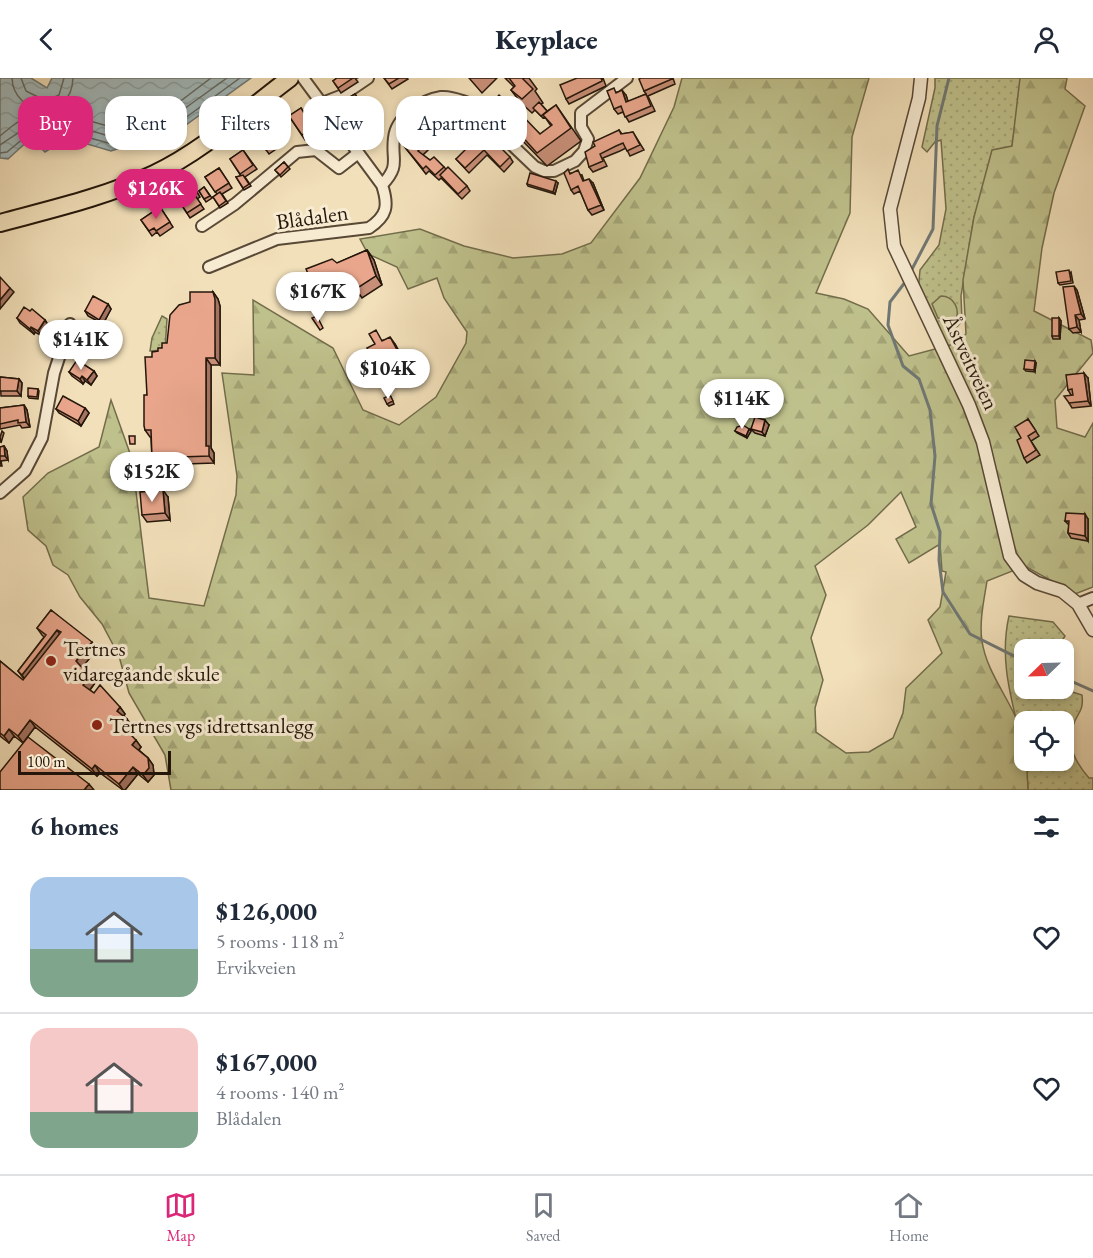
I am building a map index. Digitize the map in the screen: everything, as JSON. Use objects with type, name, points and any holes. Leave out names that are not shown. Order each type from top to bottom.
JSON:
[{"type":"main road","points":[[0,223],[114,192],[156,173],[187,155],[290,78]]},
{"type":"street","points":[[303,78],[315,96]]},
{"type":"street","points":[[341,96],[368,78]]},
{"type":"street","points":[[354,150],[382,185],[395,167],[393,139],[397,126],[409,113],[425,103],[441,97],[454,98],[468,104],[535,167],[554,171],[575,161],[584,151],[588,139],[581,127],[581,113],[627,78]]},
{"type":"street","name":"Åstveitveien","points":[[921,78],[919,98],[890,209],[894,246],[969,405],[983,442],[1010,556],[1024,575],[1037,583],[1062,591],[1078,604],[1093,630]]},
{"type":"street","name":"Blådalen","points":[[202,226],[235,204],[297,152],[316,150],[339,168],[357,154]]},
{"type":"street","name":"Blådalen","points":[[210,267],[277,239],[369,228],[381,220],[387,212],[387,198],[382,185]]},
{"type":"street","points":[[0,493],[25,471],[42,438],[54,373],[70,324]]},
{"type":"street","points":[[1078,604],[1093,598]]},
{"type":"green space","points":[[682,78],[869,78],[852,137],[850,213],[816,293],[844,299],[868,309],[909,356],[954,344],[966,334],[963,280],[974,217],[992,150],[1012,146],[1020,78],[1067,78],[1065,89],[1085,106],[1054,193],[1042,248],[1034,311],[1091,340],[1093,353],[1055,400],[1057,428],[1085,437],[1093,423],[1093,587],[1075,594],[1025,566],[987,581],[981,619],[982,641],[987,661],[1014,714],[1014,771],[1027,771],[1028,790],[171,790],[165,755],[129,693],[119,656],[102,624],[80,597],[68,575],[53,565],[46,546],[28,530],[23,497],[48,473],[99,447],[111,400],[132,459],[149,598],[204,606],[236,495],[237,476],[222,373],[254,375],[253,300],[333,348],[363,410],[399,425],[436,397],[466,343],[467,332],[444,298],[437,278],[408,289],[397,267],[368,254],[360,239],[420,229],[464,246],[513,258],[562,254],[591,243],[640,178],[674,107]],"holes":[[[901,492],[916,527],[896,539],[909,563],[940,544],[942,571],[946,572],[940,607],[928,620],[942,653],[906,688],[903,713],[893,738],[869,752],[846,753],[816,732],[815,708],[823,680],[811,638],[826,595],[815,566],[868,525]]]},
{"type":"green space","points":[[935,78],[1021,78],[1012,147],[974,217],[961,296],[962,321],[956,328],[952,356],[918,293],[920,270],[939,245],[946,209],[941,140],[935,142],[927,152],[922,147],[935,88]]},
{"type":"green space","points":[[941,296],[950,298],[955,304],[957,317],[955,321],[938,318],[932,304]]},
{"type":"green space","points":[[162,316],[167,319],[165,350],[150,351],[152,338]]},
{"type":"green space","points":[[1009,616],[1053,622],[1065,636],[1063,639],[1014,639],[1014,699],[1074,699],[1074,692],[1082,695],[1081,709],[1074,724],[1074,711],[1014,711],[1006,668],[1006,634]]},
{"type":"green space","points":[[1074,754],[1089,778],[1093,778],[1093,790],[1028,790],[1027,771],[1074,771]]},
{"type":"water","points":[[0,78],[31,78],[47,88],[52,78],[251,78],[226,96],[199,96],[199,115],[187,124],[187,96],[105,96],[105,149],[93,146],[93,96],[18,96],[18,150],[8,159],[0,158]]},
{"type":"building","points":[[337,78],[353,78],[338,88],[333,81]]},
{"type":"building","points":[[384,78],[399,78],[389,84]]},
{"type":"building","points":[[509,78],[524,78],[533,89],[525,96],[518,96],[511,90],[515,86]]},
{"type":"building","points":[[577,78],[601,78],[602,81],[566,99],[560,85]]},
{"type":"building","points":[[639,79],[672,79],[644,91]]},
{"type":"building","points":[[614,88],[616,93],[622,90],[626,102],[646,94],[651,106],[625,117],[621,106],[614,109],[607,91]]},
{"type":"building","points":[[539,102],[547,111],[541,116],[533,108]]},
{"type":"building","points":[[556,105],[571,128],[537,153],[527,142],[527,120],[540,134],[552,125],[543,115]]},
{"type":"building","points":[[301,108],[303,111],[302,135],[291,119],[291,115]]},
{"type":"building","points":[[619,130],[621,134],[633,132],[640,145],[627,151],[623,143],[616,146],[600,154],[603,161],[589,167],[585,152],[595,146],[593,142]]},
{"type":"building","points":[[243,150],[253,165],[240,174],[230,159]]},
{"type":"building","points":[[407,150],[419,150],[430,160],[434,157],[444,167],[435,175],[426,166],[423,169]]},
{"type":"building","points":[[465,150],[484,150],[465,168],[456,159]]},
{"type":"building","points":[[484,150],[503,150],[510,157],[500,167]]},
{"type":"building","points":[[284,162],[288,167],[280,175],[275,170]]},
{"type":"building","points":[[448,167],[467,186],[458,194],[440,175]]},
{"type":"building","points":[[219,168],[229,183],[215,192],[205,177]]},
{"type":"building","points":[[568,169],[570,174],[578,170],[583,181],[589,179],[601,205],[588,210],[578,186],[571,190],[564,173]]},
{"type":"building","points":[[530,173],[556,181],[553,192],[527,184]]},
{"type":"building","points":[[243,175],[249,184],[243,188],[236,177]]},
{"type":"building","points":[[204,187],[210,196],[204,199],[199,191]]},
{"type":"building","points":[[191,189],[197,192],[194,194],[201,204],[187,213],[177,198]]},
{"type":"building","points":[[220,192],[226,201],[219,206],[213,197]]},
{"type":"building","points":[[160,207],[170,222],[156,231],[154,228],[149,231],[141,220]]},
{"type":"building","points":[[367,250],[376,276],[356,289],[354,285],[350,287],[347,280],[336,287],[338,290],[326,295],[324,292],[317,295],[306,269],[332,259],[337,263]]},
{"type":"building","points":[[1069,270],[1071,281],[1058,283],[1056,272]]},
{"type":"building","points":[[0,277],[10,288],[0,300]]},
{"type":"building","points":[[1074,286],[1081,314],[1075,315],[1077,327],[1069,329],[1063,287]]},
{"type":"building","points":[[190,292],[213,292],[215,299],[215,358],[206,358],[206,446],[209,446],[209,456],[152,458],[151,430],[145,430],[144,426],[144,395],[147,395],[145,357],[152,357],[152,352],[162,348],[162,343],[167,343],[170,315],[179,305],[190,302]]},
{"type":"building","points":[[93,296],[108,304],[99,320],[85,311]]},
{"type":"building","points":[[24,307],[30,311],[32,309],[45,320],[38,331],[31,327],[30,329],[17,318]]},
{"type":"building","points":[[317,316],[323,328],[320,330],[312,318]]},
{"type":"building","points":[[1052,318],[1059,318],[1059,336],[1052,336]]},
{"type":"building","points":[[376,330],[382,341],[390,337],[402,359],[398,361],[401,366],[385,374],[382,368],[378,370],[376,366],[367,371],[360,356],[369,351],[367,348],[375,344],[369,334]]},
{"type":"building","points":[[83,331],[94,335],[92,341],[81,337]]},
{"type":"building","points":[[71,337],[81,340],[79,348],[69,345]]},
{"type":"building","points":[[77,360],[94,371],[87,380],[82,376],[80,379],[69,372]]},
{"type":"building","points":[[1025,360],[1035,361],[1034,370],[1024,369]]},
{"type":"building","points":[[1084,373],[1088,401],[1069,403],[1064,396],[1073,395],[1072,389],[1068,390],[1066,375]]},
{"type":"building","points":[[0,377],[19,379],[17,391],[0,391]]},
{"type":"building","points":[[28,388],[38,389],[37,397],[28,396]]},
{"type":"building","points":[[390,395],[393,401],[387,404],[384,398]]},
{"type":"building","points":[[63,396],[85,408],[78,421],[56,409]]},
{"type":"building","points":[[24,405],[26,422],[18,423],[18,420],[0,424],[0,408]]},
{"type":"building","points":[[755,417],[765,420],[762,432],[751,429]]},
{"type":"building","points":[[1028,419],[1036,431],[1028,436],[1036,450],[1024,458],[1017,440],[1021,438],[1015,427]]},
{"type":"building","points":[[743,425],[749,429],[746,436],[735,431],[737,427]]},
{"type":"building","points":[[129,436],[135,436],[135,444],[130,444]]},
{"type":"building","points":[[4,446],[5,456],[0,456],[0,447]]},
{"type":"building","points":[[163,490],[165,513],[142,515],[140,492]]},
{"type":"building","points":[[1066,513],[1085,514],[1085,536],[1068,533],[1069,521],[1065,521]]},
{"type":"building","points":[[51,610],[92,642],[76,661],[90,676],[83,685],[94,693],[100,685],[120,707],[117,711],[127,719],[122,726],[136,740],[132,745],[148,758],[149,768],[143,775],[133,767],[119,784],[95,765],[92,769],[30,720],[18,736],[9,729],[4,736],[0,733],[0,661],[23,680],[61,632],[57,630],[22,675],[18,671],[46,635],[37,628]]},
{"type":"building","points":[[28,737],[89,784],[84,790],[1,790],[0,772]]},
{"type":"waterway","points":[[910,273],[933,229],[937,126],[949,78]]},
{"type":"waterway","points":[[906,281],[890,302],[888,325],[903,366],[919,379],[930,410],[935,456],[931,504],[940,532],[939,560],[943,592],[970,634],[1014,656]]},
{"type":"waterway","points":[[1074,682],[1093,691]]},
{"type":"place","name":"Tertnes vidaregåande skule","points":[[51,661]]},
{"type":"place","name":"Tertnes vgs idrettsanlegg","points":[[97,725]]}]
